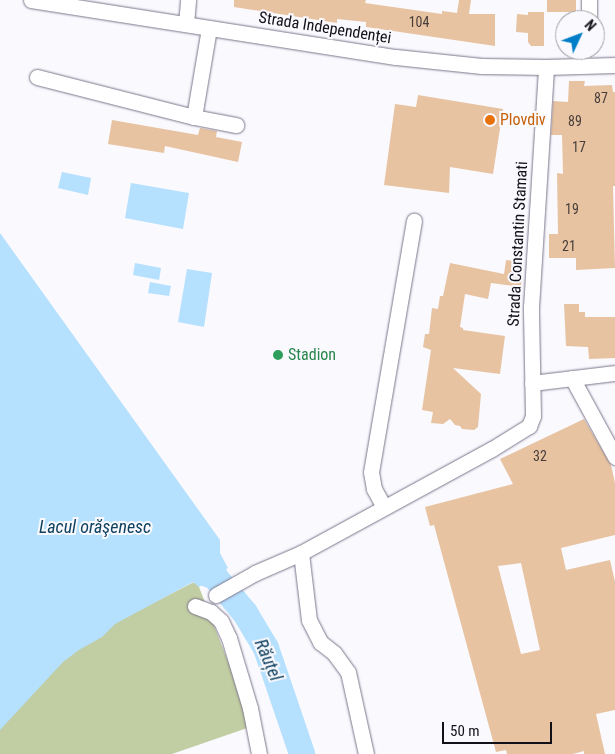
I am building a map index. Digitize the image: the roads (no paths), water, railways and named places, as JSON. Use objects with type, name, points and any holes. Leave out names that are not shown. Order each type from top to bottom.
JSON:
[{"type":"street","name":"Strada Independenței","points":[[31,0],[396,57],[482,66],[546,67],[576,60]]},
{"type":"street","points":[[186,24],[188,0]]},
{"type":"street","points":[[194,117],[209,28]]},
{"type":"street","name":"Strada Independenței","points":[[599,60],[615,65]]},
{"type":"street","name":"Strada Constantin Stamati","points":[[384,507],[516,435],[532,422],[534,404],[531,308],[546,67]]},
{"type":"street","points":[[37,77],[194,117],[236,125]]},
{"type":"street","points":[[216,595],[241,580],[301,552],[384,507],[374,489],[371,472],[414,222]]},
{"type":"street","points":[[532,383],[615,373]]},
{"type":"street","points":[[572,378],[615,457]]},
{"type":"street","points":[[301,552],[309,620],[320,642],[334,653],[348,672],[366,754]]},
{"type":"street","points":[[195,606],[211,612],[221,621],[229,638],[250,708],[259,754]]},
{"type":"water","points":[[62,172],[91,178],[88,195],[58,188]]},
{"type":"water","points":[[131,183],[189,193],[183,229],[125,218]]},
{"type":"water","name":"Lacul orăşenesc","points":[[0,233],[220,540],[220,553],[228,568],[199,587],[193,582],[115,624],[102,637],[63,662],[0,730]]},
{"type":"water","points":[[135,263],[161,268],[159,280],[133,275]]},
{"type":"water","points":[[187,269],[212,273],[204,327],[178,322]]},
{"type":"water","points":[[150,282],[171,286],[169,296],[148,293]]},
{"type":"waterway","name":"Răuțel","points":[[183,564],[215,577],[245,613],[266,648],[302,754]]},
{"type":"place","name":"Plovdiv","points":[[490,120]]},
{"type":"place","name":"Stadion","points":[[278,355]]}]
